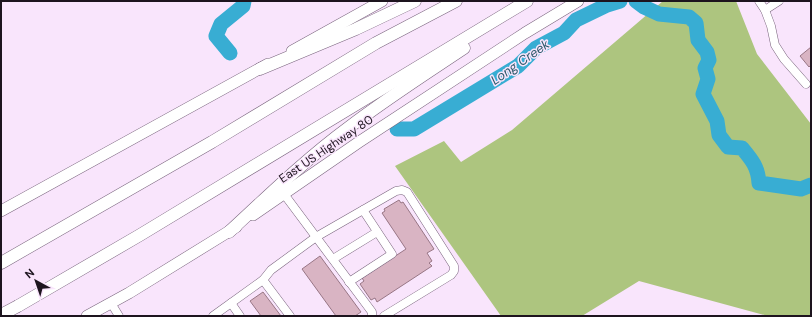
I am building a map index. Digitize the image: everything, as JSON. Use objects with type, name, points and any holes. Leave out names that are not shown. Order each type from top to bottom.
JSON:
[{"type":"highway","points":[[260,69],[415,1]]},
{"type":"highway","points":[[1,263],[212,142],[376,43],[456,1]]},
{"type":"highway","points":[[1,315],[140,235],[527,1]]},
{"type":"highway","points":[[229,232],[308,160],[347,128],[395,94],[535,1]]},
{"type":"main road","points":[[1,211],[382,1]]},
{"type":"main road","name":"East US Highway 80","points":[[87,316],[130,293],[229,232],[359,142],[525,33],[578,1]]},
{"type":"main road","points":[[1,310],[5,316]]},
{"type":"lane","points":[[759,1],[765,10],[771,26],[775,45],[784,59],[806,84]]},
{"type":"lane","points":[[765,10],[779,1]]},
{"type":"lane","points":[[213,316],[263,280],[271,270],[316,236],[396,191],[402,190],[407,192],[454,266],[454,272],[384,316]]},
{"type":"lane","points":[[284,194],[372,312],[372,316]]},
{"type":"lane","points":[[349,282],[392,254],[363,210]]},
{"type":"lane","points":[[333,259],[377,232]]},
{"type":"lane","points":[[263,280],[290,316]]},
{"type":"lane","points":[[111,303],[119,316]]},
{"type":"lane","points":[[231,303],[240,316]]},
{"type":"green space","points":[[663,1],[736,1],[757,54],[811,124],[811,316],[768,316],[639,281],[582,316],[501,316],[395,166],[444,141],[461,162],[512,130]]},
{"type":"building","points":[[811,47],[811,65],[809,67],[800,56]]},
{"type":"building","points":[[399,200],[401,203],[403,202],[434,249],[427,253],[432,261],[429,263],[432,266],[377,302],[375,298],[371,300],[360,284],[364,281],[362,278],[406,249],[382,213],[385,211],[384,209]]},
{"type":"building","points":[[320,256],[361,312],[355,316],[336,316],[302,269]]},
{"type":"building","points":[[263,292],[281,316],[261,316],[250,301]]},
{"type":"waterway","name":"Long Creek","points":[[230,53],[216,36],[221,24],[243,6],[244,1]]},
{"type":"waterway","name":"Long Creek","points":[[397,129],[414,129],[518,66],[536,48],[564,33],[576,20],[607,5],[620,1]]},
{"type":"waterway","name":"Long Creek","points":[[636,1],[644,7],[659,14],[689,17],[696,23],[698,40],[707,52],[709,60],[705,68],[708,79],[703,94],[717,121],[719,135],[728,147],[742,148],[749,156],[757,172],[759,183],[801,189],[811,185]]}]
